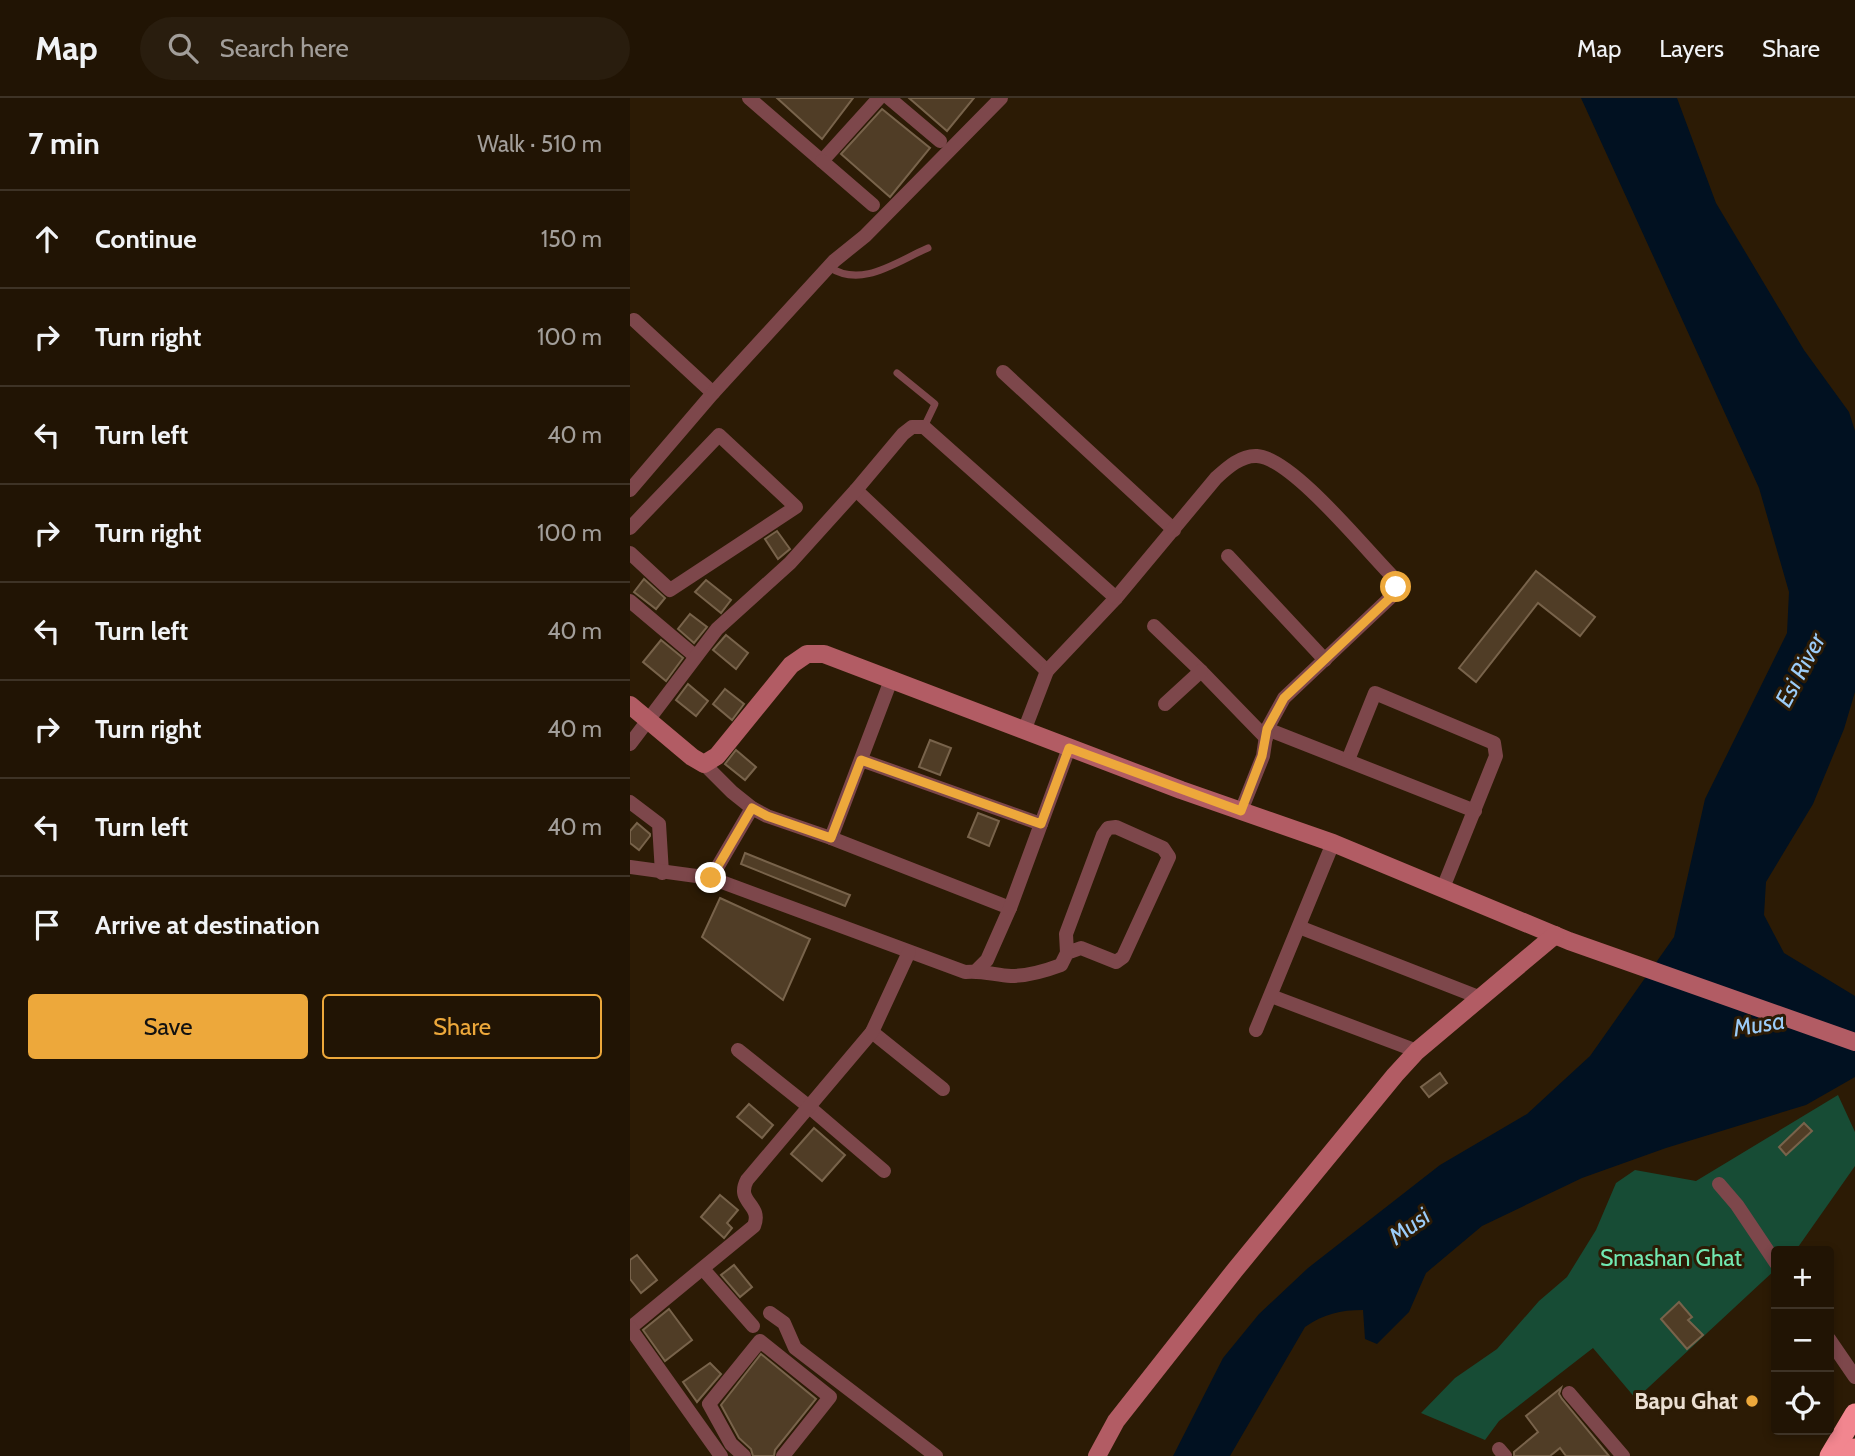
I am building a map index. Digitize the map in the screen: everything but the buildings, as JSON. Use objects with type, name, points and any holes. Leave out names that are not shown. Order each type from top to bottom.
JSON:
[{"type":"highway","points":[[1830,1456],[1855,1414]]},
{"type":"highway","points":[[1851,1456],[1855,1449]]},
{"type":"street","points":[[749,98],[873,205]]},
{"type":"street","points":[[822,161],[879,98]]},
{"type":"street","points":[[889,98],[940,141]]},
{"type":"street","points":[[630,490],[713,393],[830,267],[865,236],[1001,98]]},
{"type":"street","points":[[634,320],[713,393]]},
{"type":"street","points":[[1003,372],[1174,530]]},
{"type":"street","points":[[630,744],[717,629],[790,563],[903,433],[912,427],[924,427],[1115,597]]},
{"type":"street","points":[[630,528],[719,435],[796,507],[670,590],[630,552]]},
{"type":"street","points":[[1024,732],[1047,671],[1174,530],[1216,478],[1232,463],[1255,455],[1273,460],[1298,478],[1393,577],[1396,587],[1393,595],[1284,698],[1267,734],[1262,756],[1241,811]]},
{"type":"street","points":[[856,490],[1047,671]]},
{"type":"street","points":[[1228,556],[1325,660]]},
{"type":"street","points":[[630,601],[695,656]]},
{"type":"street","points":[[1154,626],[1267,734],[1348,760],[1475,811]]},
{"type":"street","points":[[704,764],[717,756],[791,665],[807,654],[824,654],[1024,732],[1334,844],[1562,938],[1855,1042]]},
{"type":"street","points":[[1165,704],[1201,671]]},
{"type":"street","points":[[831,838],[891,680]]},
{"type":"street","points":[[1348,760],[1375,693],[1494,743],[1496,756],[1443,888]]},
{"type":"street","points":[[630,705],[704,764],[752,808],[1010,908]]},
{"type":"street","points":[[976,971],[987,960],[1010,908],[1069,748]]},
{"type":"street","points":[[861,760],[1041,824]]},
{"type":"street","points":[[630,802],[659,824],[662,873]]},
{"type":"street","points":[[711,878],[752,808]]},
{"type":"street","points":[[630,867],[711,878],[965,972],[1012,976],[1042,972],[1061,965],[1067,953],[1066,934],[1108,828],[1116,827],[1163,848],[1169,857],[1123,957],[1116,962],[1081,948],[1067,953]]},
{"type":"street","points":[[1256,1030],[1334,844]]},
{"type":"street","points":[[1299,928],[1481,998]]},
{"type":"street","points":[[1097,1456],[1116,1421],[1243,1260],[1417,1051],[1481,998],[1562,938]]},
{"type":"street","points":[[721,1456],[630,1328],[754,1226],[757,1219],[755,1211],[743,1196],[742,1188],[808,1105],[872,1032],[909,952]]},
{"type":"street","points":[[1271,996],[1417,1051]]},
{"type":"street","points":[[872,1032],[943,1089]]},
{"type":"street","points":[[738,1050],[808,1105],[884,1171]]},
{"type":"street","points":[[1719,1184],[1737,1205],[1771,1256]]},
{"type":"street","points":[[703,1269],[753,1326]]},
{"type":"street","points":[[770,1313],[784,1323],[796,1348],[936,1456]]},
{"type":"street","points":[[744,1456],[731,1444],[709,1405],[760,1341],[830,1397],[783,1456]]},
{"type":"street","points":[[1834,1346],[1855,1377]]},
{"type":"street","points":[[1569,1393],[1623,1456]]},
{"type":"lane","points":[[830,267],[848,275],[861,276],[881,270],[928,248]]},
{"type":"lane","points":[[897,373],[935,404],[924,427]]},
{"type":"green space","name":"Smashan Ghat","points":[[1838,1095],[1855,1132],[1855,1166],[1799,1246],[1771,1246],[1771,1274],[1636,1399],[1593,1348],[1499,1421],[1485,1440],[1421,1413],[1455,1378],[1497,1349],[1539,1301],[1567,1277],[1596,1230],[1616,1183],[1635,1170],[1696,1181]]},
{"type":"water","points":[[1581,98],[1677,98],[1716,203],[1804,350],[1849,412],[1855,431],[1855,692],[1844,729],[1813,804],[1766,882],[1764,915],[1784,953],[1855,996],[1855,1077],[1806,1105],[1666,1148],[1582,1178],[1482,1226],[1426,1273],[1409,1312],[1377,1344],[1365,1339],[1363,1310],[1332,1314],[1305,1327],[1230,1456],[1173,1456],[1223,1358],[1259,1314],[1308,1268],[1440,1165],[1527,1114],[1590,1056],[1674,937],[1705,799],[1787,633],[1789,592],[1759,488]]},
{"type":"place","name":"Bapu Ghat","points":[[1752,1401]]},
{"type":"route","points":[[711,878],[752,808],[767,816],[831,838],[861,760],[1041,824],[1069,748],[1241,811],[1262,756],[1267,729],[1284,698],[1393,595],[1396,587]]},
{"type":"water label","name":"Esi River","points":[[1800,670]]},
{"type":"water label","name":"Musa","points":[[1759,1024]]},
{"type":"water label","name":"Musi","points":[[1409,1226]]}]
